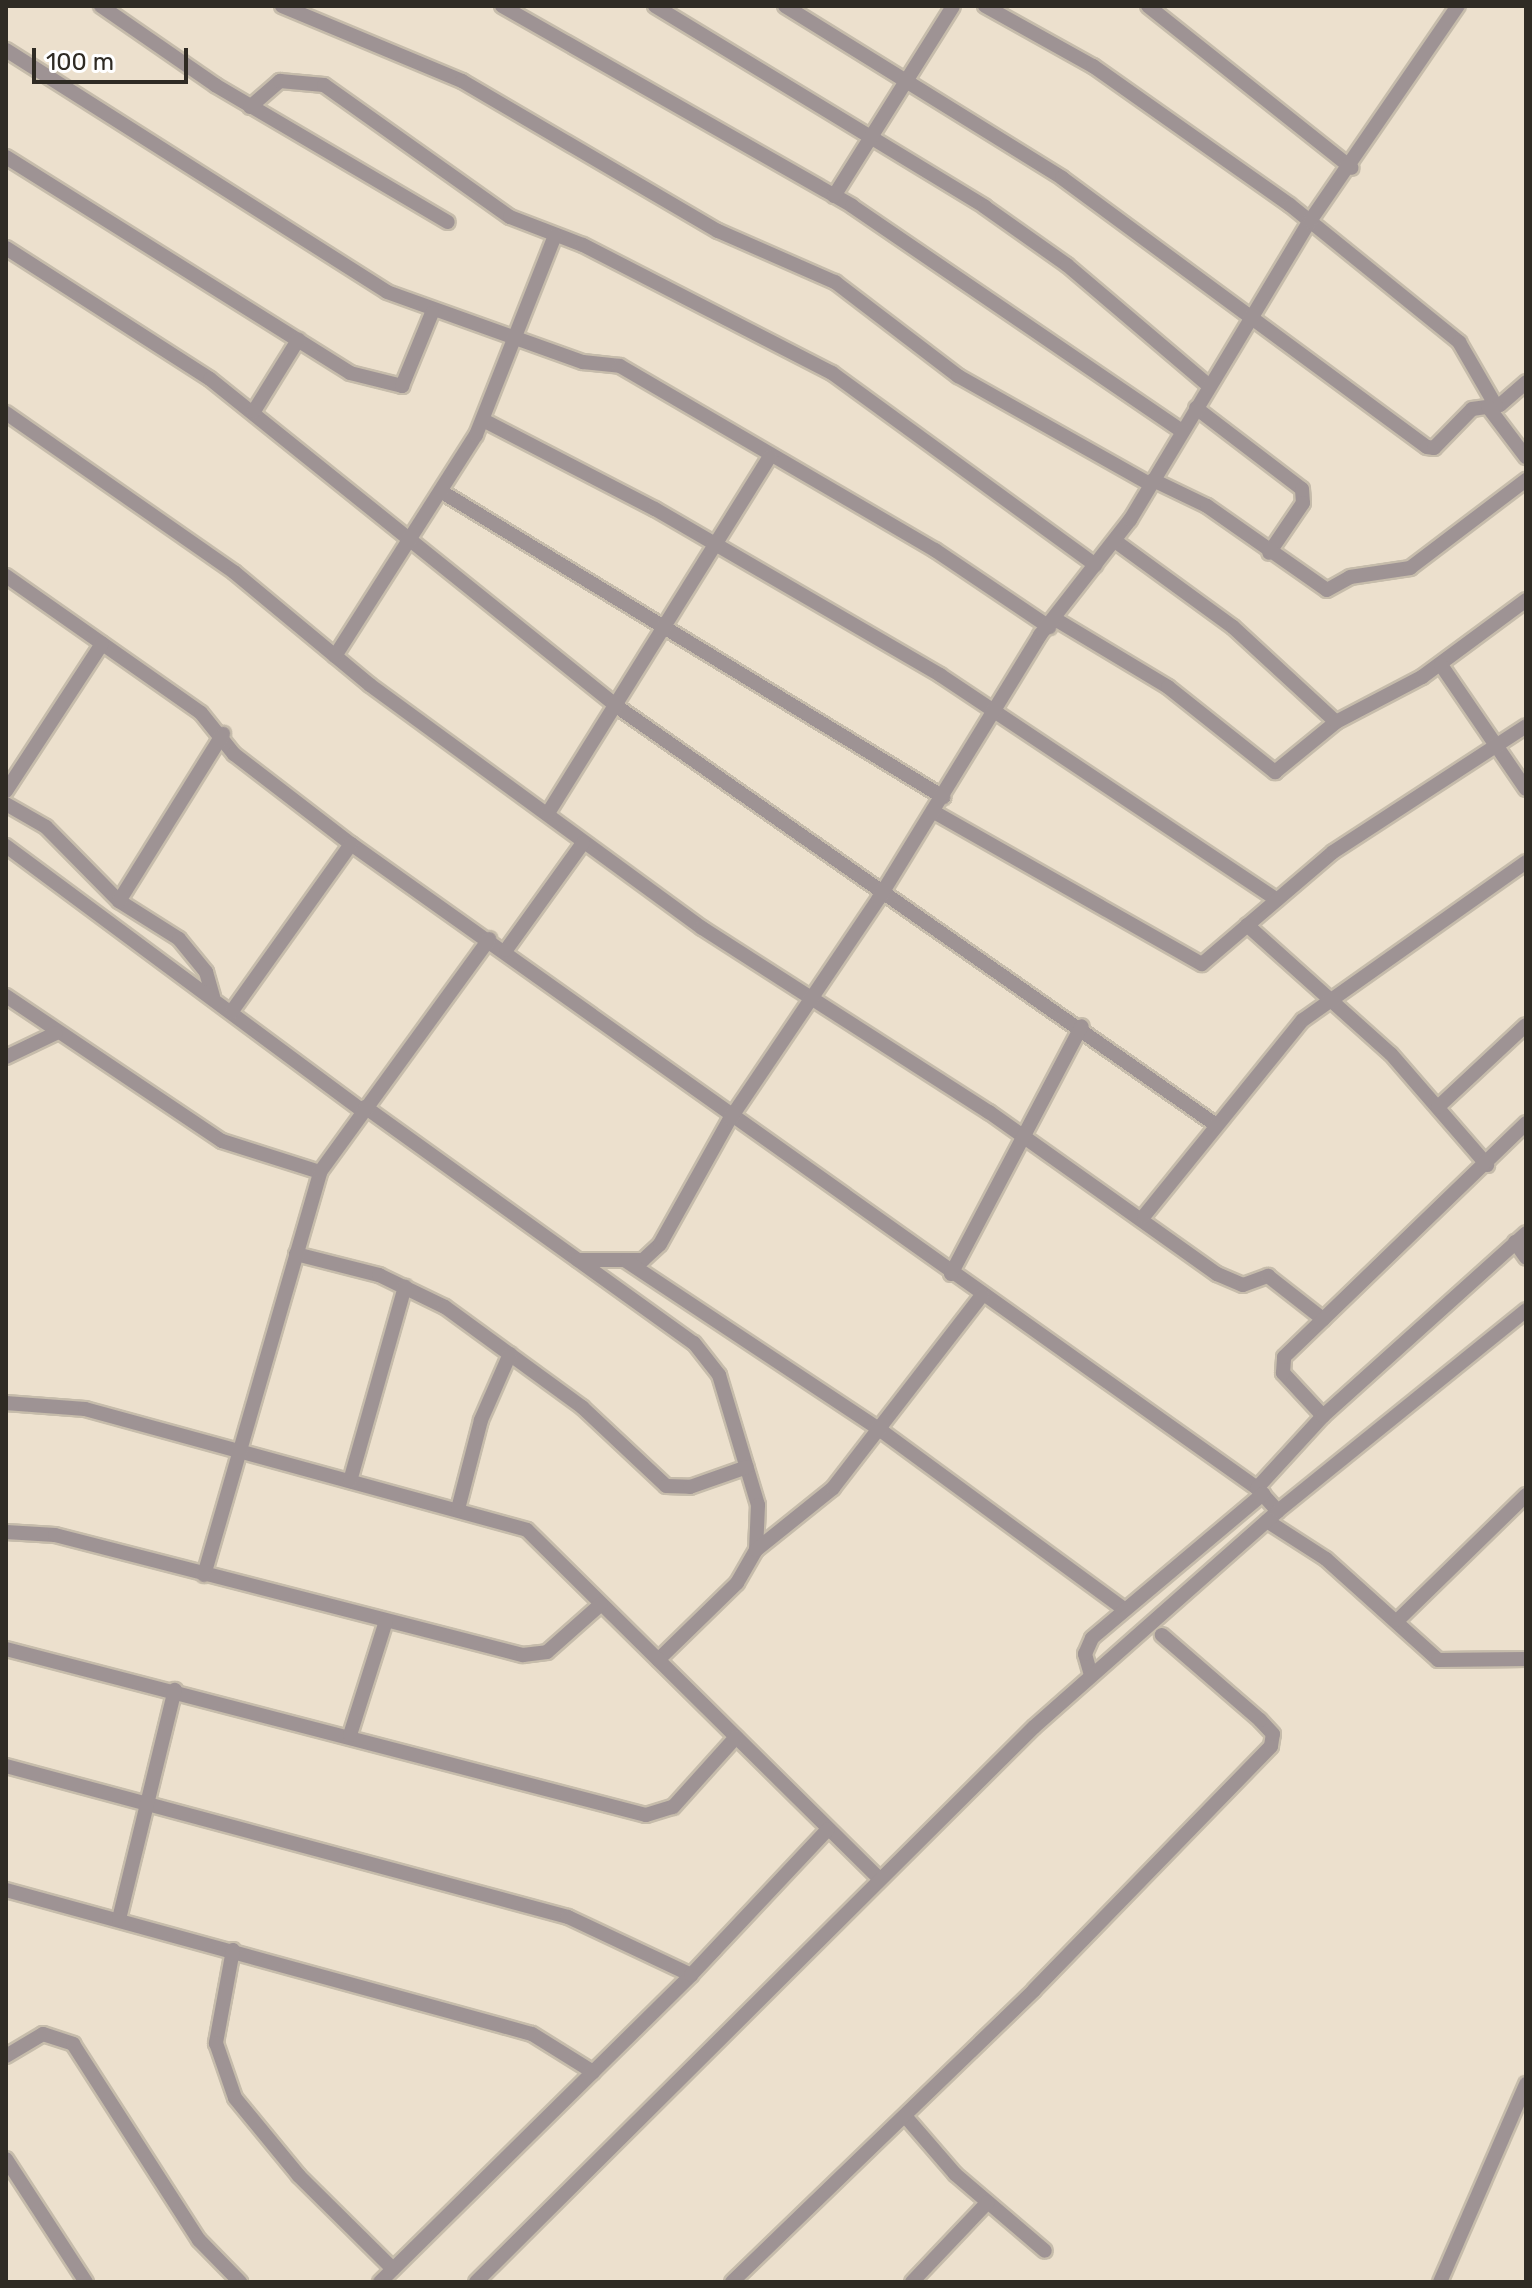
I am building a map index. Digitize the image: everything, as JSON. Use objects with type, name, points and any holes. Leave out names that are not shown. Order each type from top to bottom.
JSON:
[{"type":"street","points":[[101,6],[250,107],[448,222]]},
{"type":"street","points":[[282,6],[462,81],[718,231],[835,282],[958,376],[1151,482],[1207,506],[1323,590],[1359,574],[1403,570],[1526,480]]},
{"type":"street","points":[[502,6],[834,196],[1182,431]]},
{"type":"street","points":[[655,6],[875,137],[1067,265],[1209,386]]},
{"type":"street","points":[[785,6],[909,79],[1154,241],[1432,449],[1472,409],[1492,407],[1526,382]]},
{"type":"street","points":[[834,196],[875,137],[953,6]]},
{"type":"street","points":[[985,6],[1093,66],[1310,221],[1459,342],[1492,407],[1526,457]]},
{"type":"street","points":[[1148,6],[1352,168]]},
{"type":"street","points":[[578,1260],[643,1260],[660,1244],[730,1119],[882,894],[995,709],[1052,623],[1115,541],[1310,221],[1352,168],[1458,6]]},
{"type":"street","points":[[6,50],[221,191],[432,313],[521,336],[583,362],[620,366],[935,550],[1052,623],[1168,687],[1275,772],[1336,722],[1441,665],[1526,600]]},
{"type":"street","points":[[250,107],[280,81],[324,85],[473,195],[832,373],[1095,565]]},
{"type":"street","points":[[6,157],[344,370],[399,388],[432,313]]},
{"type":"street","points":[[335,656],[414,538],[483,420],[521,336],[555,235]]},
{"type":"street","points":[[6,248],[254,411],[414,538],[619,708],[882,894],[1082,1026],[1216,1125]]},
{"type":"street","points":[[254,411],[298,340]]},
{"type":"street","points":[[1196,408],[1302,489],[1303,503],[1269,553]]},
{"type":"street","points":[[6,413],[234,572],[335,656],[548,813],[583,843],[811,1003],[1144,1216],[1231,1282],[1268,1276],[1323,1319]]},
{"type":"street","points":[[483,420],[716,548],[995,709],[1277,900]]},
{"type":"street","points":[[548,813],[619,708],[770,456]]},
{"type":"street","points":[[442,492],[943,797]]},
{"type":"street","points":[[1115,541],[1233,627],[1336,722]]},
{"type":"street","points":[[6,576],[223,734],[234,754],[351,844],[506,950],[730,1119],[1260,1491],[1273,1516],[1398,1620],[1442,1662],[1526,1659]]},
{"type":"street","points":[[6,791],[102,644]]},
{"type":"street","points":[[1441,665],[1490,746],[1526,789]]},
{"type":"street","points":[[934,812],[1193,964],[1207,962],[1333,852],[1490,746],[1526,726]]},
{"type":"street","points":[[119,901],[223,734]]},
{"type":"street","points":[[6,804],[46,827],[119,901],[196,956],[213,997]]},
{"type":"street","points":[[506,950],[583,843]]},
{"type":"street","points":[[232,1011],[351,844]]},
{"type":"street","points":[[6,846],[363,1108],[578,1260],[707,1358],[758,1505],[756,1550]]},
{"type":"street","points":[[1144,1216],[1293,1030],[1332,997],[1526,862]]},
{"type":"street","points":[[1247,925],[1332,997],[1438,1107],[1487,1165]]},
{"type":"street","points":[[204,1575],[242,1452],[320,1172],[363,1108],[417,1046],[489,939]]},
{"type":"street","points":[[6,996],[56,1033],[222,1141],[320,1172]]},
{"type":"street","points":[[1438,1107],[1526,1025]]},
{"type":"street","points":[[951,1274],[1082,1026]]},
{"type":"street","points":[[6,1057],[56,1033]]},
{"type":"street","points":[[1323,1416],[1281,1367],[1323,1319],[1487,1165],[1526,1123]]},
{"type":"street","points":[[1091,1675],[1088,1644],[1260,1491],[1323,1416],[1521,1238],[1526,1258]]},
{"type":"street","points":[[296,1254],[405,1287],[510,1354],[582,1407],[666,1486],[690,1487],[747,1467]]},
{"type":"street","points":[[625,1260],[883,1432],[1124,1609]]},
{"type":"street","points":[[350,1481],[405,1287]]},
{"type":"street","points":[[658,1660],[737,1583],[756,1550],[800,1521],[883,1432],[982,1295]]},
{"type":"street","points":[[478,2281],[880,1879],[1091,1675],[1273,1516],[1526,1310]]},
{"type":"street","points":[[458,1509],[481,1420],[510,1354]]},
{"type":"street","points":[[6,1403],[72,1406],[527,1530],[880,1879]]},
{"type":"street","points":[[1398,1620],[1526,1495]]},
{"type":"street","points":[[6,1532],[55,1535],[386,1621],[539,1655],[601,1604]]},
{"type":"street","points":[[350,1735],[386,1621]]},
{"type":"street","points":[[732,2282],[905,2116],[1273,1743],[1260,1720],[1162,1635]]},
{"type":"street","points":[[6,1649],[656,1816],[673,1807],[736,1737]]},
{"type":"street","points":[[119,1919],[142,1804],[175,1690]]},
{"type":"street","points":[[6,1766],[586,1923],[691,1975]]},
{"type":"street","points":[[380,2282],[691,1975],[828,1829]]},
{"type":"street","points":[[6,1890],[532,2034],[593,2072]]},
{"type":"street","points":[[233,1950],[216,2043],[235,2098],[299,2176],[393,2269]]},
{"type":"street","points":[[6,2056],[43,2034],[73,2044],[199,2240],[240,2282]]},
{"type":"street","points":[[1440,2282],[1526,2084]]},
{"type":"street","points":[[905,2116],[988,2202],[1045,2251]]},
{"type":"street","points":[[6,2159],[86,2282]]},
{"type":"street","points":[[912,2282],[988,2202]]}]
